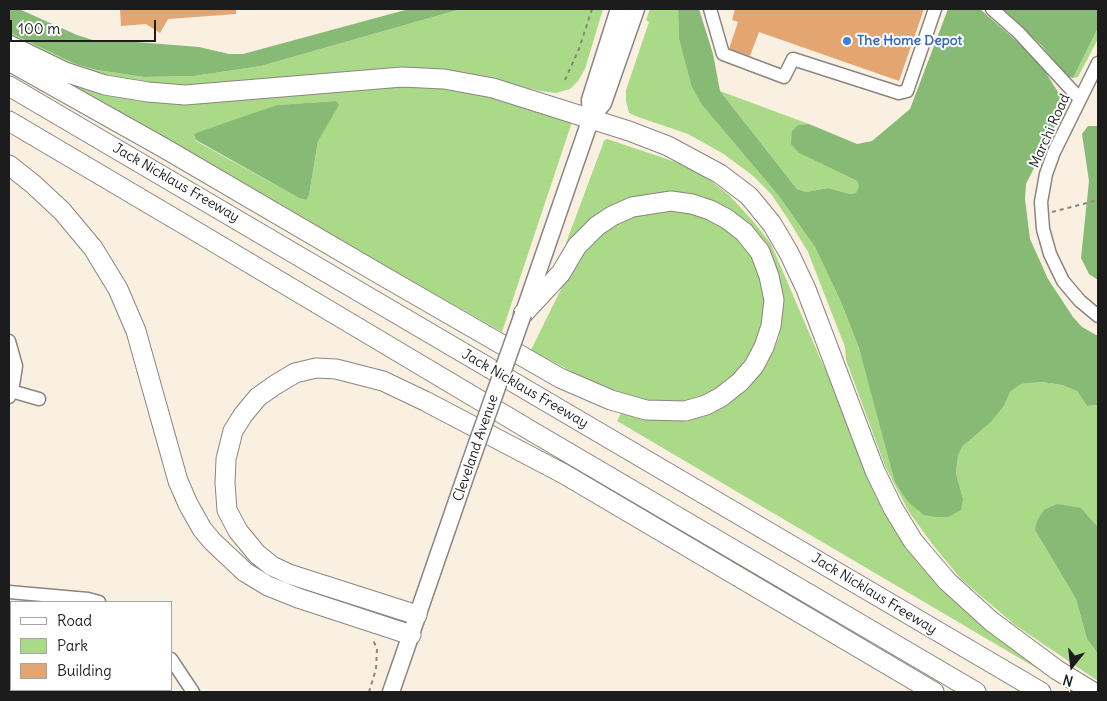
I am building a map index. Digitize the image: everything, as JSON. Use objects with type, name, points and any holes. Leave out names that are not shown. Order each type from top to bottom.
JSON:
[{"type":"highway","points":[[9,45],[65,72],[105,85],[148,92],[185,95],[402,77],[444,79],[493,88],[591,118],[668,146],[720,174],[750,196],[772,224],[789,253],[806,289],[875,471],[893,508],[913,541],[947,581],[991,621],[1057,670],[1093,692]]},
{"type":"highway","points":[[9,61],[164,148],[560,378],[611,400],[646,410],[685,411],[706,405],[722,397],[740,382],[754,366],[764,347],[771,326],[774,300],[769,276],[760,252],[744,232],[727,219],[710,210],[692,204],[671,201],[632,207],[612,216],[597,226],[577,246],[561,273],[523,314]]},
{"type":"highway","name":"Jack Nicklaus Freeway","points":[[9,86],[1040,692]]},
{"type":"highway","points":[[9,122],[976,692]]},
{"type":"highway","points":[[9,165],[62,211],[93,248],[118,288],[136,330],[178,481],[202,529],[213,542],[245,572],[268,586],[298,598],[411,635]]},
{"type":"highway","points":[[417,616],[289,574],[272,566],[257,554],[238,531],[228,510],[224,483],[226,459],[233,431],[258,397],[275,384],[295,374],[316,368],[336,369],[383,382],[425,401],[564,474],[934,692]]},
{"type":"main road","name":"Cleveland Avenue","points":[[591,118],[590,100],[619,9]]},
{"type":"main road","name":"Cleveland Avenue","points":[[391,692],[591,118],[603,103],[636,9]]},
{"type":"street","points":[[710,9],[724,54],[784,77],[793,59],[899,93],[907,91],[935,9]]},
{"type":"street","points":[[992,9],[1020,33],[1080,99]]},
{"type":"street","name":"Marchi Road","points":[[1098,63],[1054,152],[1044,184],[1041,202],[1043,229],[1050,254],[1063,281],[1080,301],[1098,316]]},
{"type":"street","points":[[9,341],[16,366],[10,394],[39,399]]},
{"type":"street","points":[[9,592],[95,601]]},
{"type":"street","points":[[172,660],[193,692]]},
{"type":"path","points":[[565,80],[579,49],[592,9]]},
{"type":"path","points":[[1042,214],[1098,200]]},
{"type":"path","points":[[369,692],[376,669],[377,649],[374,642],[380,625]]},
{"type":"green space","points":[[9,9],[19,9],[77,35],[96,41],[111,40],[199,47],[229,54],[243,54],[409,9],[461,9],[261,66],[194,76],[144,77],[97,70],[78,65],[9,32]]},
{"type":"green space","points":[[461,9],[603,9],[585,69],[578,81],[570,89],[556,93],[490,79],[195,86],[149,84],[90,72],[55,59],[9,36],[9,32],[78,65],[97,70],[144,77],[194,76],[261,66]]},
{"type":"green space","points":[[650,9],[678,9],[679,39],[693,87],[702,105],[778,195],[815,247],[841,302],[859,348],[869,382],[963,499],[956,473],[958,455],[963,446],[991,422],[1004,406],[1010,392],[1021,384],[1042,382],[1062,385],[1077,391],[1087,406],[1098,405],[1098,527],[1081,508],[1035,530],[1076,599],[1087,639],[1098,654],[1098,681],[1015,625],[961,579],[909,512],[885,466],[846,360],[845,347],[808,252],[771,194],[752,175],[722,153],[688,134],[629,113],[626,90],[649,22],[646,20]]},
{"type":"green space","points":[[678,9],[699,9],[713,54],[720,91],[797,189],[806,192],[828,188],[850,194],[856,193],[859,186],[857,181],[799,153],[791,144],[792,131],[798,125],[809,124],[857,144],[872,141],[910,109],[948,9],[980,9],[1022,46],[1043,68],[1061,97],[1062,107],[1059,118],[1026,184],[1025,199],[1030,239],[1048,279],[1073,317],[1082,327],[1098,336],[1098,405],[1087,406],[1077,391],[1062,385],[1042,382],[1021,384],[1010,392],[1004,406],[991,422],[963,446],[958,455],[956,473],[963,499],[961,510],[948,517],[936,517],[924,515],[908,502],[895,482],[859,348],[841,302],[815,247],[778,195],[702,105],[692,87],[679,39]]},
{"type":"green space","points":[[1003,9],[1098,9],[1098,28],[1073,78],[1066,76],[1042,46]]},
{"type":"green space","points":[[1098,28],[1098,39],[1078,77],[1073,78]]},
{"type":"green space","points":[[38,67],[134,93],[377,82],[483,89],[572,122],[502,332],[215,170]],"holes":[[[336,101],[318,141],[309,195],[305,200],[196,141],[194,136],[277,105]]]},
{"type":"green space","points":[[720,91],[809,124],[798,125],[799,153],[857,181],[859,186],[856,193],[850,194],[828,188],[806,192],[797,189]]},
{"type":"green space","points":[[336,101],[339,105],[318,141],[309,195],[306,200],[299,198],[196,140],[194,135],[277,105]]},
{"type":"green space","points":[[1088,126],[1098,126],[1098,280],[1089,274],[1081,258],[1089,181],[1082,134]]},
{"type":"green space","points":[[607,139],[679,163],[703,175],[729,195],[753,221],[771,244],[823,365],[839,391],[899,527],[1065,685],[617,421],[624,407],[652,414],[744,391],[766,365],[779,337],[780,325],[761,243],[663,197],[571,245],[566,243],[604,141]]},
{"type":"green space","points":[[680,206],[737,230],[769,286],[755,364],[695,404],[651,405],[614,394],[531,350],[568,275],[581,254],[598,234],[632,214]]},
{"type":"green space","points":[[1057,504],[1081,508],[1098,527],[1098,654],[1087,639],[1076,599],[1035,530],[1037,521],[1044,510]]},
{"type":"building","points":[[120,9],[236,9],[236,14],[168,19],[160,33],[146,24],[121,26]]},
{"type":"building","name":"The Home Depot","points":[[735,9],[924,9],[899,81],[759,32],[750,56],[729,49],[738,22],[732,20]]},
{"type":"place","name":"The Home Depot","points":[[847,41]]}]
